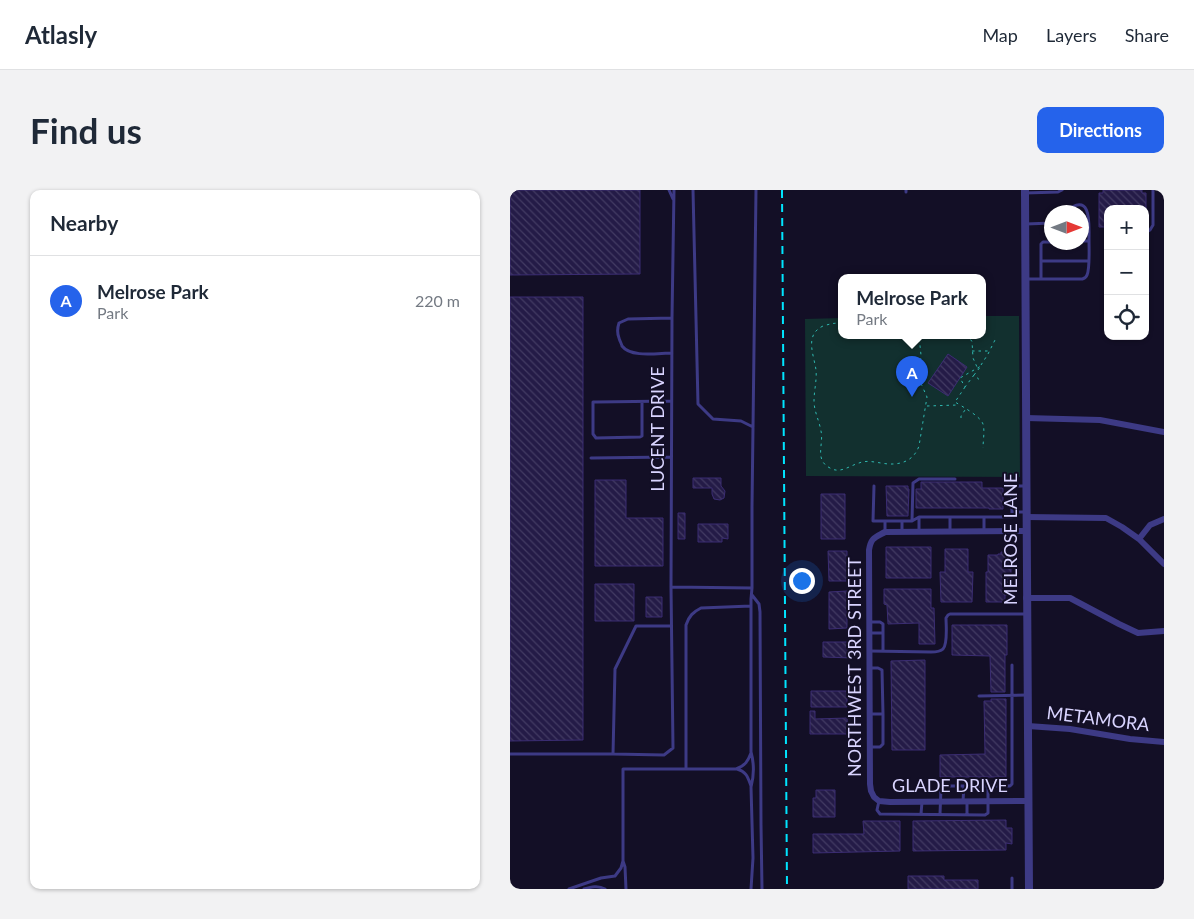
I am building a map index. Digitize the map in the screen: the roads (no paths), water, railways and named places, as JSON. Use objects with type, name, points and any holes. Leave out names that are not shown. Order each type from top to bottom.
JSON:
[{"type":"street","name":"MELROSE LANE","points":[[1025,191],[1027,278],[1026,614],[1029,889]]},
{"type":"street","points":[[1026,418],[1100,420],[1164,432]]},
{"type":"street","points":[[1026,514],[1106,518],[1139,539],[1164,564]]},
{"type":"street","points":[[1139,539],[1150,525],[1164,520]]},
{"type":"street","points":[[885,532],[1026,532]]},
{"type":"street","name":"NORTHWEST 3RD STREET","points":[[877,799],[871,791],[870,784],[869,550],[873,538],[885,532]]},
{"type":"street","points":[[1026,598],[1070,598],[1138,633],[1164,631]]},
{"type":"street","name":"METAMORA","points":[[1028,726],[1070,729],[1130,739],[1164,742]]},
{"type":"street","name":"GLADE DRIVE","points":[[877,799],[895,802],[1028,801]]},
{"type":"lane","points":[[669,190],[673,200]]},
{"type":"lane","name":"LUCENT DRIVE","points":[[614,754],[664,755],[673,748],[671,401],[674,190]]},
{"type":"lane","points":[[693,190],[698,404],[713,419],[741,421],[753,427]]},
{"type":"lane","points":[[751,787],[753,780],[751,752],[751,594],[756,190]]},
{"type":"lane","points":[[1025,191],[1058,192],[1062,190]]},
{"type":"lane","points":[[1149,231],[1153,225],[1153,190]]},
{"type":"lane","points":[[1026,224],[1044,223]]},
{"type":"lane","points":[[1041,279],[1041,244],[1044,242]]},
{"type":"lane","points":[[1027,278],[1082,280],[1088,273],[1089,250]]},
{"type":"lane","points":[[1041,261],[1089,261]]},
{"type":"lane","points":[[672,318],[628,319],[619,323],[617,334],[622,346],[628,351],[637,354],[672,353]]},
{"type":"lane","points":[[642,402],[642,436],[594,437],[593,402],[671,401]]},
{"type":"lane","points":[[591,458],[671,457]]},
{"type":"lane","points":[[912,521],[913,483],[919,479],[955,479]]},
{"type":"lane","points":[[874,486],[873,521],[912,521],[919,517],[1012,517],[1011,486],[1026,486]]},
{"type":"lane","points":[[1012,512],[1026,514]]},
{"type":"lane","points":[[919,517],[919,532]]},
{"type":"lane","points":[[950,517],[950,532]]},
{"type":"lane","points":[[984,517],[984,532]]},
{"type":"lane","points":[[885,521],[885,532]]},
{"type":"lane","points":[[902,521],[902,532]]},
{"type":"lane","points":[[671,587],[752,588]]},
{"type":"lane","points":[[751,594],[759,604],[760,612],[762,889]]},
{"type":"lane","points":[[686,769],[686,624],[695,610],[701,608],[751,606]]},
{"type":"lane","points":[[869,651],[939,651],[946,644],[946,618],[950,614],[1026,614]]},
{"type":"lane","points":[[869,622],[882,622],[883,624],[883,651]]},
{"type":"lane","points":[[510,754],[614,754],[615,669],[636,626],[671,626]]},
{"type":"lane","points":[[869,634],[883,633]]},
{"type":"lane","points":[[940,814],[940,788],[942,786],[1010,786],[1012,784],[1012,665]]},
{"type":"lane","points":[[869,668],[882,670],[883,714],[883,744],[880,747],[870,747]]},
{"type":"lane","points":[[979,696],[1027,695]]},
{"type":"lane","points":[[869,714],[883,714]]},
{"type":"lane","points":[[569,889],[601,878],[615,876],[621,868],[623,860],[623,769],[736,769],[746,763],[751,752]]},
{"type":"lane","points":[[736,769],[745,773],[751,787],[753,858],[751,889]]},
{"type":"lane","points":[[964,786],[967,815]]},
{"type":"lane","points":[[877,799],[877,810],[880,814],[985,815],[988,813],[988,786]]},
{"type":"lane","points":[[921,814],[922,801]]},
{"type":"lane","points":[[895,802],[895,814]]},
{"type":"lane","points":[[623,860],[626,889]]},
{"type":"lane","points":[[1012,878],[1012,889]]},
{"type":"lane","points":[[584,889],[594,886],[605,889]]},
{"type":"railway","points":[[782,190],[787,889]]},
{"type":"place","name":"Melrose Park","points":[[912,397]]}]
